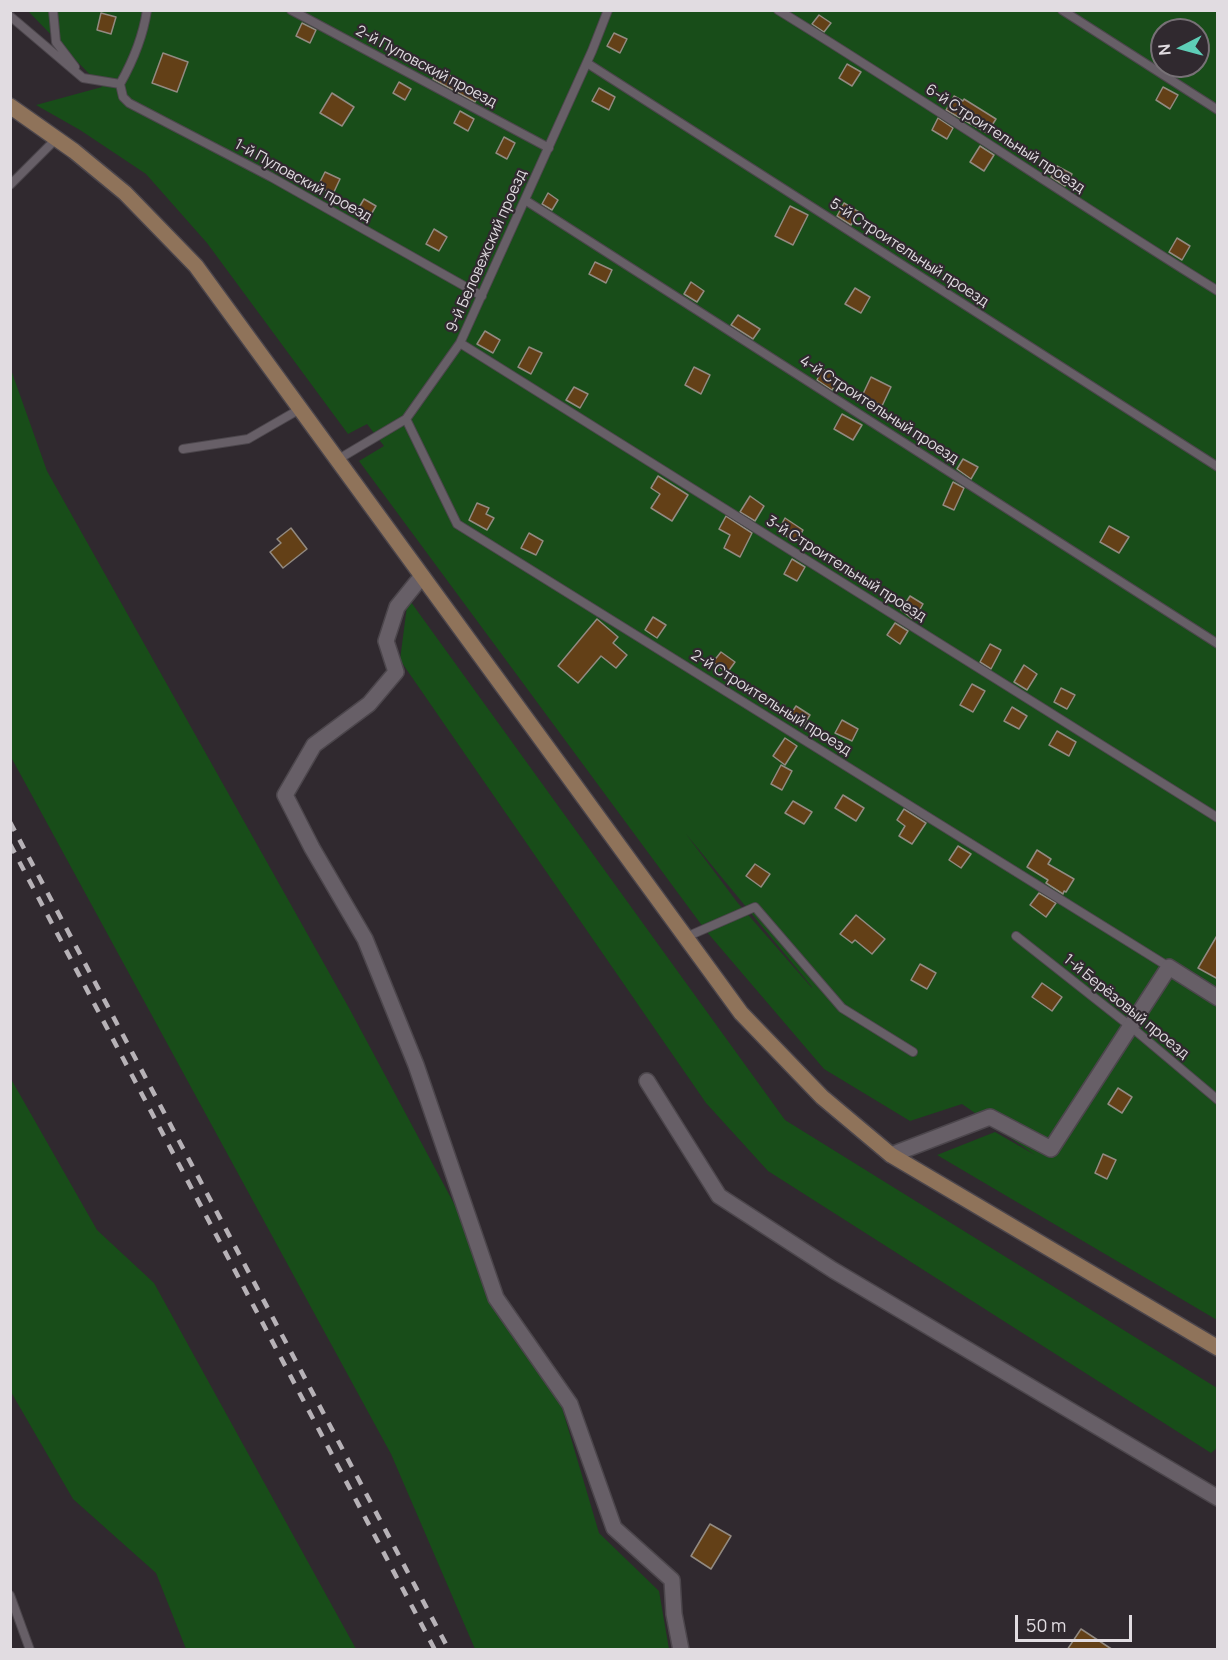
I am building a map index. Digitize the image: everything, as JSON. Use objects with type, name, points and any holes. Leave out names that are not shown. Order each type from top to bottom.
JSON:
[{"type":"main road","points":[[10,106],[75,151],[125,194],[196,266],[741,1013],[822,1097],[891,1155],[1218,1348]]},
{"type":"street","points":[[422,576],[396,607],[386,640],[396,672],[369,704],[314,745],[285,795],[312,848],[365,939],[416,1065],[496,1298],[570,1404],[614,1528],[672,1580],[674,1614],[681,1650]]},
{"type":"street","points":[[891,1155],[990,1117],[1051,1149],[1169,967],[1218,998]]},
{"type":"street","points":[[647,1081],[719,1196],[833,1270],[1218,1497]]},
{"type":"lane","points":[[53,10],[56,42],[83,78]]},
{"type":"lane","points":[[10,16],[83,78],[120,84],[133,61],[147,10]]},
{"type":"lane","name":"2-й Пуловский проезд","points":[[291,10],[549,148]]},
{"type":"lane","name":"9-й Беловежский проезд","points":[[337,460],[406,419],[460,343],[587,63],[608,10]]},
{"type":"lane","name":"6-й Строительный проезд","points":[[778,10],[879,72],[1075,201],[1218,291]]},
{"type":"lane","points":[[1062,10],[1218,110]]},
{"type":"lane","name":"5-й Строительный проезд","points":[[587,63],[1218,467]]},
{"type":"lane","name":"1-й Пуловский проезд","points":[[120,84],[123,97],[129,104],[271,177],[482,296]]},
{"type":"lane","points":[[10,185],[57,138]]},
{"type":"lane","name":"4-й Строительный проезд","points":[[525,200],[1218,644]]},
{"type":"lane","name":"3-й Строительный проезд","points":[[460,343],[1218,818]]},
{"type":"lane","points":[[183,449],[248,440],[300,410]]},
{"type":"lane","name":"2-й Строительный проезд","points":[[406,419],[457,524],[1169,967]]},
{"type":"lane","points":[[686,937],[755,907],[842,1008],[913,1052]]},
{"type":"lane","name":"1-й Берёзовый проезд","points":[[1016,936],[1130,1026],[1218,1101]]},
{"type":"lane","points":[[10,1594],[30,1650]]},
{"type":"green space","points":[[28,11],[1217,11],[1217,1320],[937,1155],[995,1132],[1035,1155],[962,1104],[910,1121],[824,1069],[706,931],[359,461],[384,446],[367,424],[348,434],[207,243],[146,174],[80,130],[36,105],[102,87]],"holes":[[[686,834],[812,987],[737,902]]]},
{"type":"green space","points":[[10,367],[47,471],[349,1008],[560,1401],[599,1533],[659,1591],[669,1649],[475,1649],[391,1454],[11,757]]},
{"type":"green space","points":[[408,598],[785,1120],[1217,1388],[1217,1448],[1211,1453],[768,1171],[706,1103],[400,660]]},
{"type":"green space","points":[[11,1079],[97,1230],[154,1283],[356,1649],[186,1649],[156,1573],[73,1499],[11,1392]]},
{"type":"building","points":[[101,13],[116,17],[111,34],[97,30]]},
{"type":"building","points":[[819,15],[831,23],[824,32],[812,24]]},
{"type":"building","points":[[302,23],[316,30],[310,43],[296,36]]},
{"type":"building","points":[[614,33],[627,39],[620,53],[607,46]]},
{"type":"building","points":[[163,53],[188,62],[177,92],[152,83]]},
{"type":"building","points":[[847,64],[861,72],[852,86],[839,78]]},
{"type":"building","points":[[438,69],[480,93],[475,102],[433,79]]},
{"type":"building","points":[[399,82],[411,89],[405,100],[393,93]]},
{"type":"building","points":[[1163,87],[1178,95],[1170,109],[1156,100]]},
{"type":"building","points":[[599,88],[615,97],[609,110],[592,101]]},
{"type":"building","points":[[332,93],[354,107],[342,126],[320,113]]},
{"type":"building","points":[[954,96],[963,101],[964,99],[996,119],[987,133],[946,110]]},
{"type":"building","points":[[460,111],[474,119],[468,131],[454,123]]},
{"type":"building","points":[[938,118],[953,128],[947,139],[932,130]]},
{"type":"building","points":[[504,137],[515,143],[507,159],[496,153]]},
{"type":"building","points":[[980,146],[994,155],[984,171],[970,162]]},
{"type":"building","points":[[1057,166],[1072,174],[1065,186],[1051,177]]},
{"type":"building","points":[[325,172],[340,179],[333,194],[318,186]]},
{"type":"building","points":[[548,193],[558,200],[552,210],[542,204]]},
{"type":"building","points":[[364,199],[376,206],[369,218],[357,211]]},
{"type":"building","points":[[844,203],[859,212],[851,225],[837,216]]},
{"type":"building","points":[[790,206],[808,215],[793,245],[775,236]]},
{"type":"building","points":[[434,229],[447,237],[439,251],[426,244]]},
{"type":"building","points":[[1177,238],[1190,246],[1182,260],[1169,252]]},
{"type":"building","points":[[595,262],[612,270],[606,283],[589,274]]},
{"type":"building","points":[[691,282],[704,291],[697,302],[684,294]]},
{"type":"building","points":[[855,288],[870,297],[861,313],[845,304]]},
{"type":"building","points":[[738,315],[760,329],[753,339],[731,325]]},
{"type":"building","points":[[485,331],[500,340],[493,353],[477,344]]},
{"type":"building","points":[[529,347],[542,353],[531,374],[518,367]]},
{"type":"building","points":[[694,367],[710,375],[701,394],[685,385]]},
{"type":"building","points":[[822,369],[839,378],[832,390],[817,380]]},
{"type":"building","points":[[871,377],[891,387],[882,406],[862,396]]},
{"type":"building","points":[[574,387],[588,394],[580,408],[566,400]]},
{"type":"building","points":[[842,414],[862,425],[853,440],[834,429]]},
{"type":"building","points":[[963,459],[978,467],[971,479],[957,469]]},
{"type":"building","points":[[658,476],[688,495],[672,521],[651,508],[660,494],[651,488]]},
{"type":"building","points":[[953,482],[964,488],[954,510],[943,505]]},
{"type":"building","points":[[750,496],[764,506],[755,521],[740,512]]},
{"type":"building","points":[[477,503],[489,508],[486,514],[494,518],[487,530],[469,520]]},
{"type":"building","points":[[726,516],[752,533],[740,557],[724,548],[730,535],[719,529]]},
{"type":"building","points":[[785,518],[803,530],[796,542],[778,531]]},
{"type":"building","points":[[1109,526],[1129,537],[1119,553],[1100,542]]},
{"type":"building","points":[[291,528],[307,549],[283,568],[270,552],[281,543],[277,539]]},
{"type":"building","points":[[529,533],[543,541],[536,555],[521,548]]},
{"type":"building","points":[[792,559],[805,567],[797,581],[784,574]]},
{"type":"building","points":[[910,596],[923,604],[914,620],[901,610]]},
{"type":"building","points":[[653,617],[666,625],[657,638],[645,630]]},
{"type":"building","points":[[597,619],[618,637],[613,643],[627,655],[616,668],[601,656],[578,683],[558,666]]},
{"type":"building","points":[[895,623],[908,631],[900,644],[887,635]]},
{"type":"building","points":[[990,644],[1001,650],[991,669],[980,662]]},
{"type":"building","points":[[721,652],[735,662],[727,673],[713,662]]},
{"type":"building","points":[[1024,665],[1037,674],[1027,690],[1014,682]]},
{"type":"building","points":[[972,684],[985,691],[973,712],[960,705]]},
{"type":"building","points":[[1061,688],[1075,695],[1067,709],[1054,702]]},
{"type":"building","points":[[796,706],[810,715],[803,726],[789,717]]},
{"type":"building","points":[[1012,707],[1027,716],[1019,729],[1004,721]]},
{"type":"building","points":[[842,720],[858,729],[852,741],[835,733]]},
{"type":"building","points":[[1057,731],[1076,742],[1069,756],[1049,745]]},
{"type":"building","points":[[785,738],[797,746],[785,765],[773,756]]},
{"type":"building","points":[[781,765],[792,771],[782,790],[771,784]]},
{"type":"building","points":[[843,795],[864,808],[856,821],[835,808]]},
{"type":"building","points":[[793,801],[812,812],[804,824],[785,813]]},
{"type":"building","points":[[904,809],[926,823],[912,844],[899,836],[905,826],[897,820]]},
{"type":"building","points":[[958,846],[971,854],[961,868],[949,860]]},
{"type":"building","points":[[1037,850],[1051,859],[1048,864],[1074,879],[1063,894],[1046,883],[1048,880],[1027,867]]},
{"type":"building","points":[[755,864],[770,874],[761,887],[746,876]]},
{"type":"building","points":[[1039,893],[1056,903],[1046,917],[1030,905]]},
{"type":"building","points":[[856,915],[885,939],[872,954],[855,940],[852,943],[840,934]]},
{"type":"building","points":[[1218,934],[1218,979],[1198,968]]},
{"type":"building","points":[[920,964],[936,973],[927,989],[911,980]]},
{"type":"building","points":[[1042,983],[1062,997],[1052,1011],[1032,997]]},
{"type":"building","points":[[1118,1088],[1132,1097],[1122,1113],[1108,1104]]},
{"type":"building","points":[[1103,1154],[1116,1160],[1107,1179],[1095,1173]]},
{"type":"building","points":[[710,1524],[731,1536],[711,1569],[691,1556]]},
{"type":"building","points":[[1081,1629],[1113,1650],[1067,1650]]},
{"type":"railway","points":[[10,822],[449,1650]]},
{"type":"railway","points":[[10,844],[435,1650]]}]
